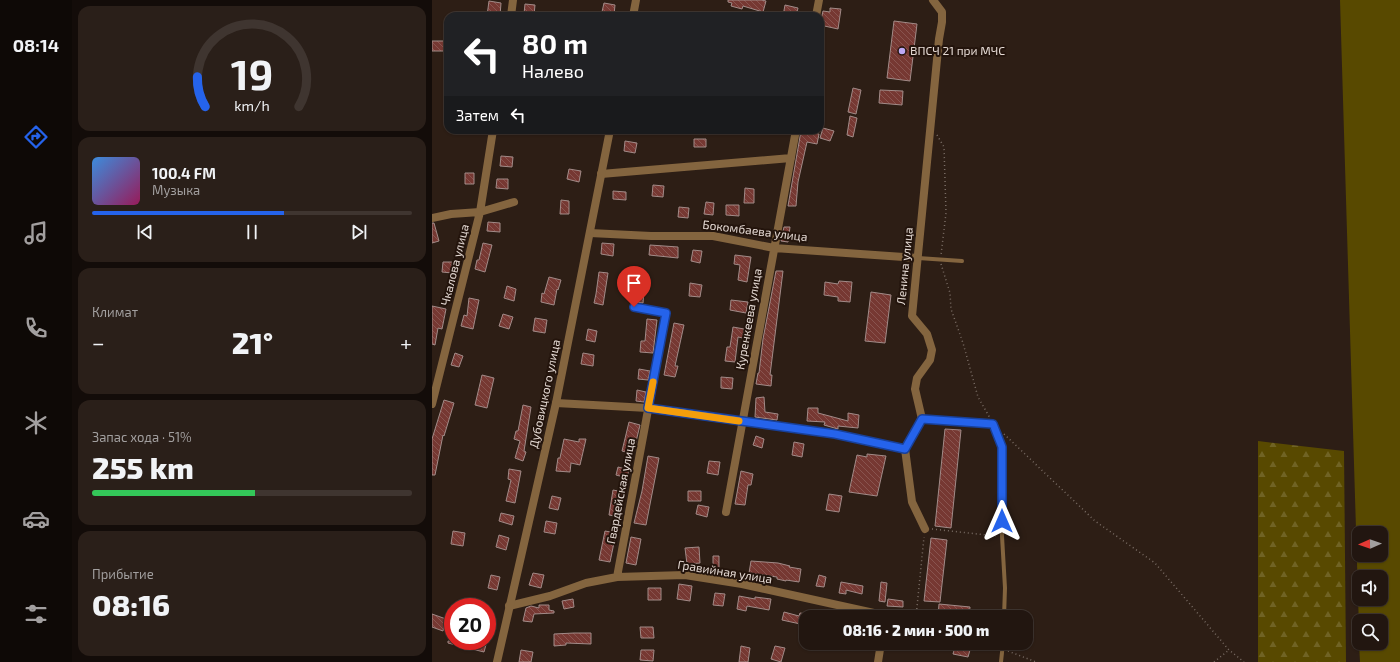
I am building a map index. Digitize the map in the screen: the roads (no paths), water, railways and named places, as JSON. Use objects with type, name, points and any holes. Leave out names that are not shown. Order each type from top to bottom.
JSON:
[{"type":"street","points":[[512,12],[513,0]]},
{"type":"street","points":[[634,12],[636,0]]},
{"type":"street","points":[[817,12],[819,0]]},
{"type":"street","name":"Ленина улица","points":[[922,419],[915,389],[917,378],[930,360],[932,350],[927,334],[912,316],[942,12],[933,0]]},
{"type":"street","name":"Чкалова улица","points":[[432,404],[480,212],[492,134]]},
{"type":"street","name":"Дубовицкого улица","points":[[497,662],[556,403],[609,134]]},
{"type":"street","name":"Куренкеева улица","points":[[726,512],[795,134]]},
{"type":"street","points":[[601,174],[791,158]]},
{"type":"street","points":[[432,218],[451,214],[480,212],[514,202]]},
{"type":"street","name":"Бокомбаева улица","points":[[590,233],[652,236],[713,236],[774,248],[918,258]]},
{"type":"street","name":"Гвардейская улица","points":[[617,577],[666,313],[634,307]]},
{"type":"street","points":[[556,403],[648,408],[835,434],[905,449]]},
{"type":"street","points":[[922,419],[905,449],[912,502],[925,529]]},
{"type":"street","name":"Гравийная улица","points":[[509,606],[550,596],[586,583],[617,577],[685,575],[750,586],[860,610]]},
{"type":"street","points":[[878,662],[880,650]]},
{"type":"lane","points":[[918,258],[962,261]]},
{"type":"lane","points":[[922,419],[993,424],[1002,447],[1002,536],[1005,588],[1004,610]]},
{"type":"lane","points":[[1001,662],[1002,650]]},
{"type":"place","name":"ВПСЧ 21 при МЧС","points":[[902,51]]}]
